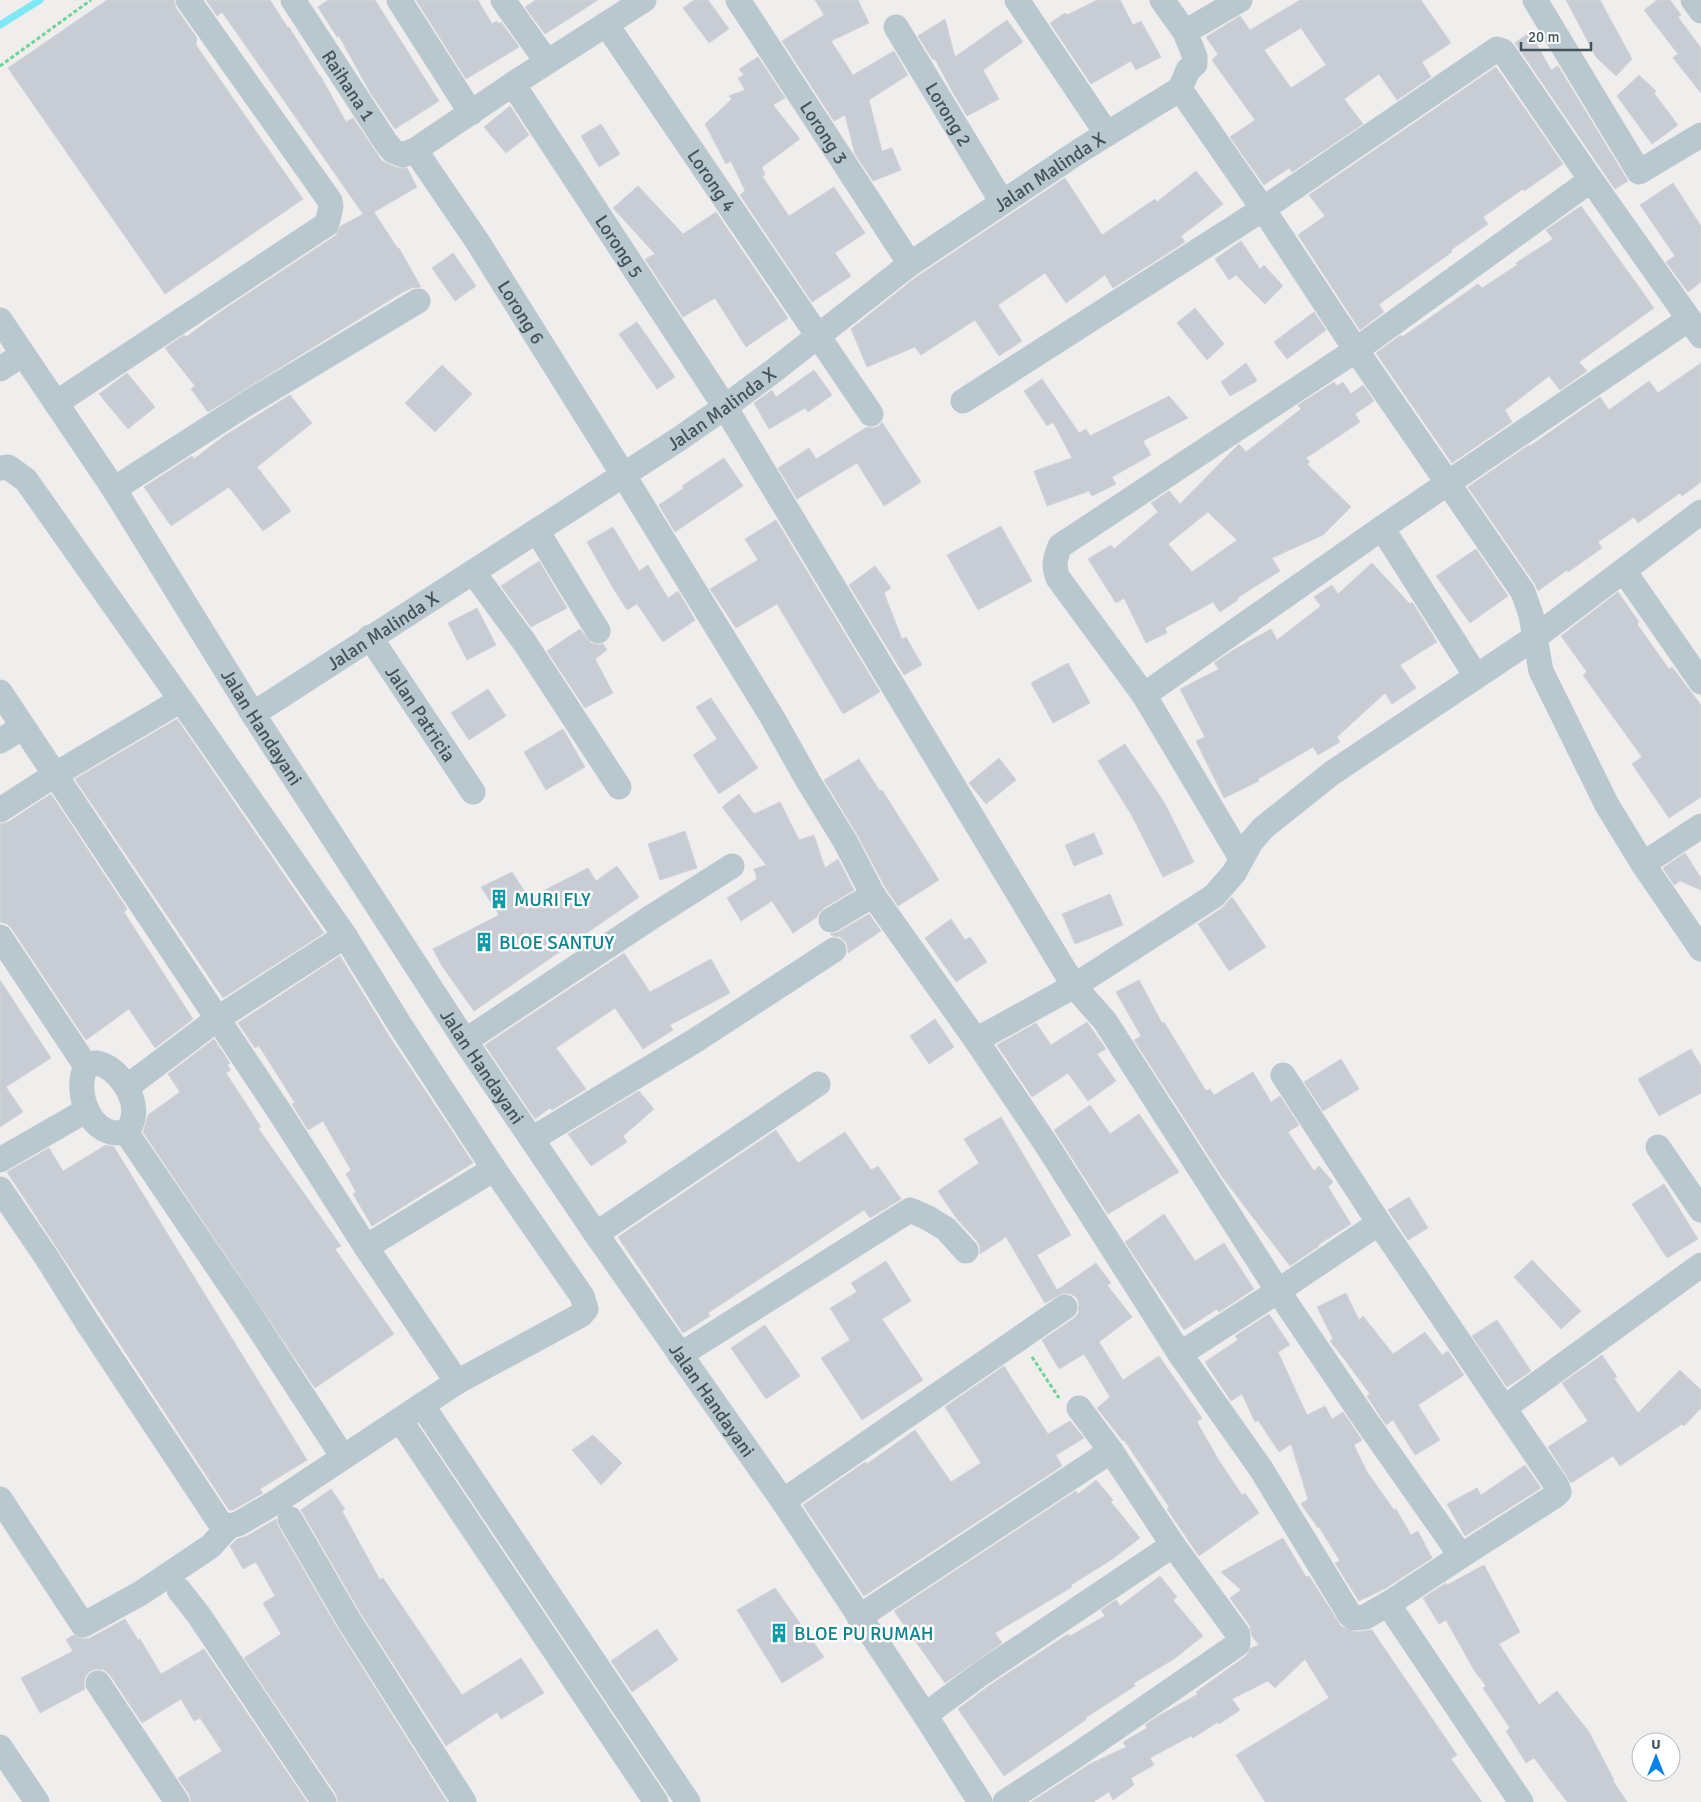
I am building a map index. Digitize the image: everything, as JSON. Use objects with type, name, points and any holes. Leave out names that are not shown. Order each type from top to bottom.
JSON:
[{"type":"street","points":[[56,403],[327,224],[331,206],[330,201],[188,0]]},
{"type":"street","name":"Raihana 1","points":[[293,0],[387,144],[393,151],[403,154],[415,150]]},
{"type":"street","points":[[399,0],[471,113]]},
{"type":"street","points":[[503,0],[547,62]]},
{"type":"street","points":[[415,150],[547,62],[612,13],[644,0]]},
{"type":"street","name":"Lorong 3","points":[[738,0],[910,264]]},
{"type":"street","points":[[1018,0],[1107,134]]},
{"type":"street","points":[[1162,0],[1185,32],[1194,57],[1195,64],[1188,70],[1180,89],[1263,209],[1356,350],[1523,592],[1530,615],[1538,661],[1545,680],[1607,805],[1643,864],[1701,949]]},
{"type":"street","points":[[1185,32],[1240,0]]},
{"type":"street","points":[[1535,0],[1639,172],[1701,135]]},
{"type":"street","points":[[1693,0],[1701,11]]},
{"type":"street","name":"Lorong 4","points":[[612,13],[819,337],[871,414]]},
{"type":"street","name":"Lorong 2","points":[[896,27],[1002,202]]},
{"type":"street","points":[[963,402],[1263,209],[1497,50],[1503,51],[1695,327],[1448,483],[1144,695]]},
{"type":"street","name":"Lorong 5","points":[[514,84],[725,407],[1074,986],[1105,1021],[1278,1291],[1362,1415],[1462,1556]]},
{"type":"street","name":"Jalan Malinda X","points":[[253,714],[370,637],[624,476],[725,407],[819,337],[910,264],[1002,202],[1180,89]]},
{"type":"street","name":"Lorong 6","points":[[415,150],[477,241],[624,476],[772,717],[845,841],[873,895],[976,1040],[1048,1148],[1180,1354],[1261,1469],[1350,1615],[1354,1618],[1361,1618],[1388,1604],[1559,1492],[1558,1486],[1504,1408]]},
{"type":"street","points":[[1241,858],[1144,695],[1058,578],[1054,569],[1060,546],[1356,350],[1591,180]]},
{"type":"street","points":[[114,489],[248,403],[418,301]]},
{"type":"street","name":"Jalan Handayani","points":[[0,320],[114,489],[253,714],[465,1041],[596,1234],[783,1501],[925,1715],[980,1802]]},
{"type":"street","points":[[0,370],[22,355]]},
{"type":"street","points":[[0,468],[8,467],[26,480],[345,936],[400,1025],[494,1169],[582,1296],[586,1309],[581,1315],[457,1382],[279,1500],[238,1524],[224,1525],[218,1520],[0,1189]]},
{"type":"street","points":[[976,1040],[1074,986],[1214,896],[1234,873],[1241,858],[1263,828],[1332,773],[1534,638],[1701,512]]},
{"type":"street","points":[[1382,528],[1476,676]]},
{"type":"street","points":[[537,531],[598,631]]},
{"type":"street","points":[[1624,571],[1701,682]]},
{"type":"street","points":[[473,572],[525,643],[619,787]]},
{"type":"street","name":"Jalan Patricia","points":[[370,637],[473,792]]},
{"type":"street","points":[[0,692],[457,1382]]},
{"type":"street","points":[[0,810],[56,774],[180,700]]},
{"type":"street","points":[[0,741],[23,727]]},
{"type":"street","points":[[1643,864],[1701,826]]},
{"type":"street","points":[[465,1041],[732,866]]},
{"type":"street","points":[[831,920],[873,895]]},
{"type":"street","points":[[127,1087],[217,1019],[345,936]]},
{"type":"street","points":[[0,937],[86,1066]]},
{"type":"street","points":[[532,1138],[696,1040],[834,950]]},
{"type":"street","points":[[102,1064],[111,1069],[127,1087],[133,1110],[132,1122],[126,1132],[108,1132],[96,1125],[83,1099],[82,1080],[86,1066],[102,1064]]},
{"type":"street","points":[[1283,1075],[1379,1224],[1504,1408],[1701,1265]]},
{"type":"street","points":[[596,1234],[818,1084]]},
{"type":"street","points":[[0,1160],[87,1110]]},
{"type":"street","points":[[126,1132],[249,1313],[342,1457]]},
{"type":"street","points":[[1658,1147],[1701,1210]]},
{"type":"street","points":[[366,1247],[494,1169]]},
{"type":"street","points":[[680,1355],[910,1210],[946,1229],[966,1251]]},
{"type":"street","points":[[1180,1354],[1379,1224]]},
{"type":"street","points":[[783,1501],[1064,1307]]},
{"type":"street","points":[[422,1405],[688,1802]]},
{"type":"street","points":[[1006,1802],[1238,1644],[1238,1634],[1173,1545],[1111,1451],[1079,1408]]},
{"type":"street","points":[[400,1420],[656,1802]]},
{"type":"street","points":[[859,1617],[1111,1451]]},
{"type":"street","points":[[0,1498],[83,1625],[141,1593],[211,1546],[229,1526]]},
{"type":"street","points":[[290,1519],[348,1619],[464,1802]]},
{"type":"street","points":[[925,1715],[982,1673],[1173,1545]]},
{"type":"street","points":[[179,1590],[198,1614],[324,1802]]},
{"type":"street","points":[[1388,1604],[1521,1802]]},
{"type":"street","points":[[98,1683],[177,1802]]},
{"type":"street","points":[[0,1747],[37,1802]]},
{"type":"path","points":[[0,66],[90,0]]},
{"type":"path","points":[[1019,1337],[1065,1407],[1079,1408]]},
{"type":"building","points":[[107,0],[174,0],[176,8],[197,38],[196,45],[303,199],[165,294],[8,68]]},
{"type":"building","points":[[206,0],[270,0],[320,75],[346,122],[353,118],[382,161],[398,168],[407,168],[417,187],[374,212],[399,248],[421,287],[411,288],[398,295],[208,412],[191,389],[195,386],[165,348],[184,335],[186,337],[223,310],[335,236],[341,226],[363,214],[222,12],[217,16]]},
{"type":"building","points":[[328,0],[375,0],[439,101],[395,129],[371,94],[339,36],[337,37],[318,7]]},
{"type":"building","points":[[416,0],[478,0],[492,24],[497,21],[499,24],[501,22],[519,47],[466,79]]},
{"type":"building","points":[[536,0],[598,0],[545,34],[525,7]]},
{"type":"building","points":[[694,0],[708,0],[729,29],[709,43],[683,8]]},
{"type":"building","points":[[815,0],[858,0],[869,23],[831,41],[853,75],[894,51],[908,75],[869,100],[882,151],[892,148],[901,170],[873,181],[855,154],[845,115],[834,121],[782,41],[824,15]]},
{"type":"building","points":[[1097,0],[1120,0],[1133,25],[1141,21],[1161,57],[1136,70],[1131,61],[1091,84],[1050,23],[1065,13],[1067,15]]},
{"type":"building","points":[[1300,0],[1421,0],[1451,43],[1422,62],[1431,77],[1397,100],[1379,74],[1344,99],[1363,124],[1292,172],[1289,168],[1264,185],[1230,137],[1255,120],[1212,60],[1218,54],[1206,37],[1240,16],[1250,30]],"holes":[[[1301,28],[1326,65],[1291,88],[1264,50]]]},
{"type":"building","points":[[1566,0],[1600,0],[1632,59],[1616,76],[1596,57]]},
{"type":"building","points":[[1657,0],[1670,0],[1681,15],[1678,17],[1701,48],[1701,93],[1673,58],[1678,54],[1644,10]]},
{"type":"building","points":[[945,19],[955,57],[1007,20],[1023,42],[983,70],[999,99],[967,116],[935,59],[933,60],[918,36]]},
{"type":"building","points":[[1530,32],[1551,70],[1558,66],[1628,181],[1615,189],[1515,43]]},
{"type":"building","points":[[758,57],[785,98],[773,105],[800,139],[762,167],[765,175],[762,176],[789,216],[834,187],[865,233],[835,253],[851,276],[812,302],[740,195],[745,191],[731,161],[726,164],[705,124],[732,99],[729,96],[745,90],[738,78],[744,75],[739,69]]},
{"type":"building","points":[[1496,67],[1563,164],[1483,217],[1488,224],[1382,302],[1379,305],[1384,312],[1360,330],[1298,235],[1325,216],[1309,195]]},
{"type":"building","points":[[1639,75],[1656,91],[1654,93],[1678,125],[1652,144],[1617,96]]},
{"type":"building","points":[[510,106],[529,135],[506,153],[484,127]]},
{"type":"building","points":[[601,124],[620,154],[599,167],[581,136]]},
{"type":"building","points":[[1196,171],[1223,204],[1181,236],[1185,242],[1113,288],[1105,275],[1066,303],[1045,273],[998,305],[1022,341],[999,356],[975,320],[921,355],[915,347],[867,367],[851,329],[915,278],[1065,178],[1102,235],[1155,199],[1157,202]]},
{"type":"building","points":[[1673,183],[1701,226],[1701,282],[1688,292],[1666,262],[1675,256],[1640,205]]},
{"type":"building","points":[[638,186],[683,234],[716,212],[788,318],[746,347],[715,298],[683,317],[645,259],[655,254],[613,208]]},
{"type":"building","points":[[1581,206],[1654,308],[1579,362],[1587,371],[1560,390],[1549,376],[1505,410],[1512,422],[1452,463],[1376,353],[1478,284],[1482,288],[1517,265],[1516,263],[1553,239],[1546,230]]},
{"type":"building","points":[[1241,241],[1260,269],[1264,265],[1283,286],[1265,304],[1236,275],[1229,280],[1215,259]]},
{"type":"building","points":[[453,253],[476,286],[455,301],[432,268]]},
{"type":"building","points":[[1195,308],[1224,344],[1207,360],[1177,323]]},
{"type":"building","points":[[1314,312],[1326,330],[1287,359],[1274,342]]},
{"type":"building","points":[[637,322],[675,377],[657,389],[619,334]]},
{"type":"building","points":[[1246,363],[1257,381],[1230,396],[1221,382]]},
{"type":"building","points":[[1701,363],[1701,482],[1682,496],[1680,493],[1638,523],[1634,517],[1598,542],[1602,548],[1538,591],[1468,487],[1600,397],[1609,410],[1649,381],[1658,393]]},
{"type":"building","points":[[442,365],[472,394],[435,432],[405,403]]},
{"type":"building","points":[[814,370],[832,395],[808,412],[805,408],[769,429],[754,403],[772,390],[776,397]]},
{"type":"building","points":[[127,373],[155,407],[128,429],[99,394]]},
{"type":"building","points":[[1042,379],[1079,433],[1086,429],[1090,436],[1169,396],[1188,418],[1143,441],[1151,455],[1112,477],[1116,484],[1092,496],[1089,491],[1047,506],[1034,471],[1072,458],[1053,422],[1047,426],[1024,391]]},
{"type":"building","points":[[1334,382],[1337,386],[1343,382],[1351,394],[1363,385],[1374,401],[1355,414],[1360,422],[1306,458],[1310,462],[1307,464],[1351,507],[1323,535],[1272,558],[1280,571],[1237,598],[1238,600],[1220,612],[1213,602],[1165,628],[1167,633],[1146,643],[1124,598],[1116,603],[1088,559],[1111,545],[1114,549],[1158,512],[1151,503],[1169,491],[1180,504],[1239,444],[1246,452],[1301,409],[1298,405]],"holes":[[[1208,512],[1237,540],[1192,572],[1168,544]]]},
{"type":"building","points":[[290,395],[312,423],[257,467],[291,511],[263,531],[229,487],[171,526],[144,487],[192,456],[194,459],[224,436]]},
{"type":"building","points":[[882,422],[921,482],[884,506],[857,463],[797,499],[778,468],[809,448],[816,459],[867,427],[879,426]]},
{"type":"building","points":[[724,458],[743,486],[675,532],[659,505],[684,488],[682,486]]},
{"type":"building","points":[[776,520],[880,692],[843,714],[777,604],[736,628],[710,589],[758,560],[745,539]]},
{"type":"building","points":[[1001,526],[1032,581],[978,610],[947,555]]},
{"type":"building","points":[[613,527],[639,571],[648,565],[668,598],[678,591],[695,620],[663,642],[637,604],[627,610],[587,542]]},
{"type":"building","points":[[1476,549],[1508,596],[1470,623],[1436,576]]},
{"type":"building","points":[[539,561],[567,608],[531,627],[501,586]]},
{"type":"building","points":[[1372,563],[1410,604],[1412,602],[1437,642],[1400,665],[1416,688],[1392,704],[1385,693],[1337,737],[1340,742],[1318,755],[1313,747],[1258,779],[1259,781],[1224,798],[1196,741],[1205,737],[1180,689],[1219,669],[1214,663],[1271,629],[1277,640],[1321,606],[1314,597],[1332,585],[1338,594]]},
{"type":"building","points":[[875,566],[891,588],[884,593],[902,639],[906,637],[922,665],[904,675],[849,585]]},
{"type":"building","points":[[1618,592],[1639,622],[1637,624],[1669,669],[1672,667],[1701,705],[1701,797],[1669,818],[1632,764],[1642,757],[1583,675],[1587,672],[1561,636]]},
{"type":"building","points":[[477,608],[496,645],[467,660],[448,623]]},
{"type":"building","points":[[580,629],[591,643],[603,644],[607,650],[595,659],[613,693],[585,708],[547,651]]},
{"type":"building","points":[[1068,663],[1090,703],[1053,723],[1031,683]]},
{"type":"building","points":[[488,689],[506,716],[469,740],[451,713]]},
{"type":"building","points":[[711,698],[758,768],[719,794],[693,755],[717,739],[696,707]]},
{"type":"building","points":[[177,719],[324,933],[223,998],[75,779]]},
{"type":"building","points":[[563,729],[585,767],[546,790],[524,752]]},
{"type":"building","points":[[1125,744],[1164,802],[1194,862],[1163,877],[1132,816],[1098,761]]},
{"type":"building","points":[[999,758],[1016,780],[986,804],[969,783]]},
{"type":"building","points":[[859,759],[880,791],[882,790],[939,880],[898,906],[885,887],[857,834],[824,780]]},
{"type":"building","points":[[51,794],[127,909],[124,912],[193,1019],[155,1048],[129,1009],[86,1040],[12,929],[7,924],[0,922],[0,824],[8,822]]},
{"type":"building","points":[[739,794],[754,814],[780,802],[799,840],[814,835],[825,868],[838,859],[854,890],[824,908],[817,917],[793,933],[772,901],[741,921],[727,898],[757,879],[754,869],[766,865],[722,807]]},
{"type":"building","points":[[685,831],[697,868],[660,880],[648,844]]},
{"type":"building","points":[[1094,833],[1103,854],[1074,866],[1065,845]]},
{"type":"building","points":[[1685,853],[1701,878],[1701,890],[1680,881],[1674,885],[1663,868]]},
{"type":"building","points":[[617,866],[639,897],[474,1011],[442,966],[433,949],[499,915],[481,887],[512,872],[529,898],[588,868],[596,881]]},
{"type":"building","points":[[1110,894],[1123,925],[1075,944],[1062,914]]},
{"type":"building","points":[[1232,897],[1266,947],[1229,971],[1198,924],[1222,908]]},
{"type":"building","points":[[869,914],[881,931],[848,953],[846,942],[840,937],[830,934],[838,932]]},
{"type":"building","points":[[951,919],[965,940],[970,937],[987,962],[956,982],[925,938]]},
{"type":"building","points":[[624,953],[650,992],[711,959],[730,993],[670,1025],[673,1030],[643,1049],[615,1008],[556,1048],[586,1089],[552,1110],[550,1108],[535,1119],[485,1045]]},
{"type":"building","points":[[340,956],[391,1039],[473,1163],[372,1226],[353,1194],[356,1192],[346,1174],[351,1170],[323,1121],[308,1130],[292,1104],[295,1103],[259,1046],[255,1048],[238,1023]]},
{"type":"building","points":[[0,980],[51,1058],[6,1087],[23,1112],[0,1127]]},
{"type":"building","points":[[1139,980],[1162,1023],[1164,1022],[1206,1091],[1210,1089],[1214,1095],[1253,1072],[1271,1102],[1280,1096],[1299,1125],[1288,1132],[1314,1171],[1319,1166],[1333,1182],[1328,1187],[1351,1224],[1290,1266],[1223,1178],[1134,1040],[1141,1036],[1116,992]]},
{"type":"building","points":[[935,1019],[954,1047],[929,1064],[910,1036]]},
{"type":"building","points":[[1087,1022],[1106,1049],[1097,1054],[1116,1081],[1088,1101],[1068,1073],[1032,1097],[997,1045],[1036,1023],[1051,1045]]},
{"type":"building","points":[[214,1039],[230,1063],[227,1065],[231,1070],[226,1073],[261,1127],[258,1128],[341,1246],[335,1249],[394,1334],[315,1388],[143,1132],[148,1115],[180,1092],[168,1074]]},
{"type":"building","points":[[1691,1049],[1701,1066],[1701,1093],[1659,1116],[1638,1079]]},
{"type":"building","points":[[1341,1059],[1359,1089],[1323,1111],[1304,1082]]},
{"type":"building","points":[[639,1091],[654,1109],[623,1136],[627,1142],[591,1166],[568,1134]]},
{"type":"building","points":[[1090,1105],[1110,1134],[1139,1114],[1179,1172],[1108,1214],[1054,1130]]},
{"type":"building","points":[[1001,1117],[1071,1235],[1037,1255],[1057,1290],[1096,1263],[1111,1283],[1107,1285],[1132,1317],[1099,1342],[1123,1380],[1159,1356],[1202,1418],[1197,1422],[1218,1459],[1242,1495],[1245,1493],[1259,1513],[1199,1556],[1124,1440],[1097,1408],[1110,1397],[1084,1354],[1059,1369],[1042,1340],[1078,1314],[1079,1305],[1077,1298],[1071,1294],[1063,1293],[1045,1303],[1006,1237],[980,1254],[980,1247],[977,1241],[957,1219],[938,1191],[979,1163],[964,1139]]},
{"type":"building","points":[[776,1130],[798,1163],[845,1132],[871,1170],[878,1166],[901,1199],[870,1218],[864,1210],[708,1313],[710,1316],[683,1333],[618,1237]]},
{"type":"building","points":[[106,1145],[114,1147],[307,1460],[260,1489],[263,1493],[233,1510],[229,1510],[7,1172],[49,1148],[63,1171]]},
{"type":"building","points":[[1664,1184],[1698,1239],[1667,1258],[1632,1204]]},
{"type":"building","points":[[1409,1197],[1428,1228],[1408,1240],[1388,1210]]},
{"type":"building","points":[[1164,1214],[1195,1261],[1224,1243],[1254,1289],[1219,1312],[1217,1309],[1184,1330],[1125,1242]]},
{"type":"building","points":[[1532,1260],[1581,1311],[1561,1329],[1514,1277]]},
{"type":"building","points":[[886,1261],[911,1301],[882,1319],[923,1380],[862,1420],[821,1358],[850,1340],[830,1308],[857,1292],[851,1283]]},
{"type":"building","points":[[1346,1293],[1359,1320],[1363,1316],[1393,1354],[1425,1332],[1442,1355],[1448,1351],[1464,1375],[1418,1405],[1440,1440],[1415,1455],[1393,1420],[1386,1425],[1367,1396],[1370,1394],[1330,1341],[1333,1339],[1317,1307]]},
{"type":"building","points":[[1269,1314],[1290,1345],[1278,1352],[1307,1415],[1325,1406],[1332,1419],[1343,1412],[1362,1440],[1354,1445],[1367,1472],[1394,1510],[1396,1509],[1411,1535],[1418,1531],[1432,1558],[1386,1588],[1359,1601],[1335,1563],[1340,1561],[1319,1527],[1301,1504],[1308,1499],[1291,1444],[1279,1452],[1258,1420],[1255,1422],[1242,1394],[1231,1401],[1205,1362],[1238,1340],[1235,1336]]},
{"type":"building","points":[[1497,1320],[1531,1371],[1507,1387],[1472,1336]]},
{"type":"building","points":[[765,1325],[800,1376],[766,1399],[731,1348]]},
{"type":"building","points":[[1602,1355],[1617,1377],[1614,1378],[1638,1413],[1680,1370],[1701,1390],[1701,1408],[1684,1426],[1682,1424],[1620,1466],[1613,1456],[1571,1483],[1548,1447],[1588,1421],[1562,1383]]},
{"type":"building","points":[[1004,1366],[1048,1434],[1070,1421],[1084,1438],[1056,1455],[1062,1466],[864,1596],[803,1505],[865,1462],[867,1464],[915,1430],[951,1482],[981,1463],[945,1407]]},
{"type":"building","points":[[593,1435],[622,1463],[601,1485],[572,1450]]},
{"type":"building","points":[[1525,1465],[1541,1488],[1465,1536],[1447,1504],[1477,1488],[1481,1495]]},
{"type":"building","points":[[1096,1480],[1140,1538],[1111,1560],[1071,1585],[1072,1587],[995,1633],[1002,1643],[945,1683],[894,1611],[1076,1491],[1078,1494]]},
{"type":"building","points":[[331,1489],[345,1509],[342,1511],[380,1580],[383,1578],[462,1695],[521,1658],[544,1693],[501,1719],[497,1712],[446,1746],[360,1612],[301,1510]]},
{"type":"building","points":[[276,1519],[278,1526],[336,1626],[447,1802],[338,1802],[336,1794],[244,1658],[281,1634],[263,1603],[275,1596],[256,1562],[243,1569],[230,1546],[237,1539],[245,1537]]},
{"type":"building","points":[[1283,1538],[1306,1577],[1309,1576],[1341,1626],[1355,1632],[1372,1630],[1457,1755],[1451,1759],[1482,1802],[1265,1802],[1236,1755],[1329,1698],[1305,1659],[1275,1688],[1268,1681],[1232,1699],[1240,1710],[1219,1724],[1218,1722],[1193,1738],[1191,1736],[1150,1758],[1154,1765],[1131,1778],[1134,1785],[1113,1800],[1109,1792],[1093,1802],[1031,1802],[1090,1764],[1126,1747],[1123,1742],[1147,1728],[1145,1725],[1198,1694],[1196,1692],[1246,1656],[1251,1648],[1259,1645],[1252,1636],[1250,1626],[1230,1598],[1241,1590],[1221,1572]]},
{"type":"building","points":[[1484,1565],[1520,1632],[1499,1644],[1539,1705],[1557,1691],[1589,1732],[1613,1781],[1627,1802],[1567,1802],[1534,1758],[1526,1763],[1506,1731],[1510,1728],[1483,1688],[1486,1686],[1474,1670],[1446,1620],[1439,1624],[1423,1598],[1446,1583],[1447,1585]]},
{"type":"building","points":[[1160,1576],[1177,1597],[1173,1600],[1203,1636],[1174,1659],[1134,1683],[1135,1686],[1085,1718],[1087,1719],[1004,1776],[958,1709],[990,1685],[1068,1634],[1070,1636],[1105,1616],[1101,1610],[1116,1600],[1120,1606]]},
{"type":"building","name":"BLOE PU RUMAH","points":[[775,1588],[824,1657],[782,1683],[737,1610]]},
{"type":"building","points":[[125,1619],[138,1640],[140,1639],[161,1674],[204,1649],[307,1802],[191,1802],[189,1794],[178,1778],[222,1751],[200,1718],[194,1721],[181,1699],[142,1723],[110,1675],[104,1670],[90,1671],[85,1677],[85,1689],[40,1713],[21,1678],[73,1651],[66,1640],[73,1635],[83,1639],[90,1638]]},
{"type":"building","points":[[657,1629],[678,1660],[632,1692],[611,1661]]},
{"type":"waterway","points":[[0,25],[40,0]]},
{"type":"place","name":"MURI FLY","points":[[499,899]]},
{"type":"place","name":"BLOE SANTUY","points":[[484,942]]},
{"type":"place","name":"BLOE PU RUMAH","points":[[779,1633]]}]
